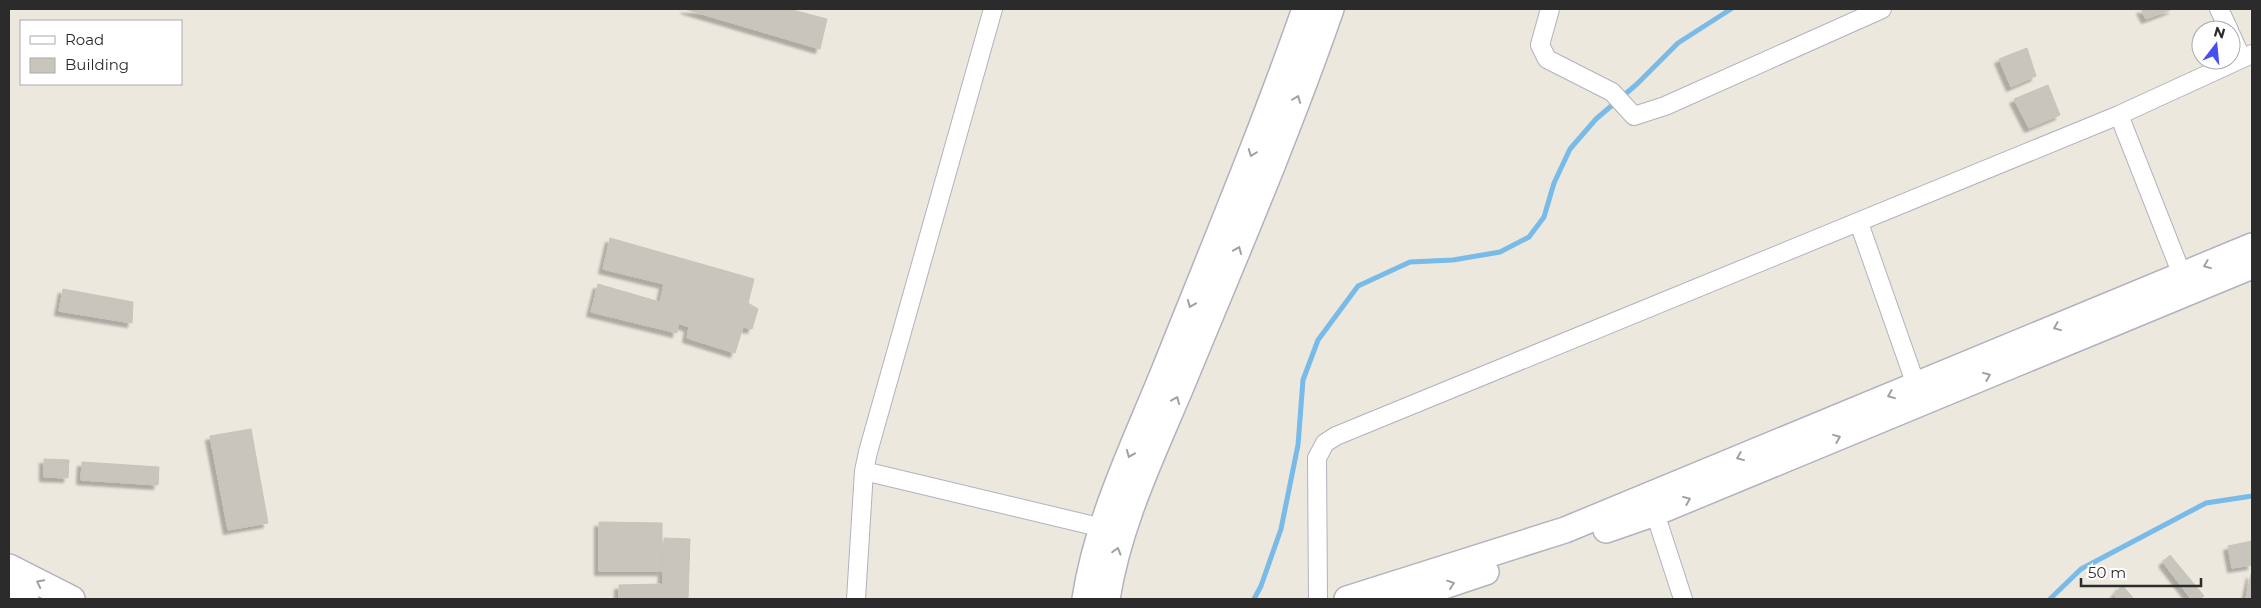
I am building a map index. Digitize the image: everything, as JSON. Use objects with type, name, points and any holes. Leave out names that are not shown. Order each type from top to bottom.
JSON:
[{"type":"main road","points":[[1085,599],[1102,528],[1111,502],[1260,132],[1305,9]]},
{"type":"main road","points":[[1107,599],[1112,566],[1130,511],[1253,213],[1331,9]]},
{"type":"main road","points":[[1405,599],[1655,512],[2185,284],[2252,246]]},
{"type":"main road","points":[[1347,599],[1565,530],[1916,385],[2185,284],[2252,266]]},
{"type":"main road","points":[[9,567],[72,599]]},
{"type":"main road","points":[[9,591],[26,599]]},
{"type":"street","points":[[856,599],[864,471],[993,9]]},
{"type":"street","points":[[1550,9],[1540,45],[1547,59],[1612,92],[1632,115],[1637,116],[1665,106],[1882,9]]},
{"type":"street","points":[[1318,599],[1317,458],[1325,443],[1336,436],[2119,115],[2246,55]]},
{"type":"street","points":[[2119,115],[2185,284]]},
{"type":"street","points":[[1859,223],[1916,385]]},
{"type":"street","points":[[864,471],[1102,528]]},
{"type":"street","points":[[1655,512],[1683,599]]},
{"type":"building","points":[[685,9],[789,9],[827,19],[820,49]]},
{"type":"building","points":[[2141,9],[2173,9],[2146,19]]},
{"type":"building","points":[[2027,48],[2036,76],[2011,87],[1999,59]]},
{"type":"building","points":[[2048,85],[2060,115],[2029,128],[2014,99]]},
{"type":"building","points":[[610,238],[754,279],[748,303],[758,309],[752,329],[743,327],[735,353],[687,338],[689,327],[678,323],[677,333],[591,312],[598,284],[660,302],[664,284],[603,269]]},
{"type":"building","points":[[63,289],[133,302],[132,323],[59,311]]},
{"type":"building","points":[[251,429],[268,523],[228,530],[210,436]]},
{"type":"building","points":[[44,459],[69,460],[68,478],[44,477]]},
{"type":"building","points":[[82,462],[159,467],[158,485],[81,480]]},
{"type":"building","points":[[599,522],[662,523],[662,571],[599,571]]},
{"type":"building","points":[[664,538],[690,539],[688,599],[662,599]]},
{"type":"building","points":[[2252,541],[2252,565],[2232,568],[2228,546]]},
{"type":"building","points":[[2170,555],[2204,596],[2200,599],[2191,599],[2163,562]]},
{"type":"building","points":[[2252,574],[2252,599],[2246,598]]},
{"type":"building","points":[[661,584],[661,599],[619,599],[619,585]]},
{"type":"building","points":[[2122,585],[2134,599],[2117,599],[2114,595]]},
{"type":"waterway","points":[[1254,599],[1261,586],[1281,529],[1298,445],[1303,380],[1318,340],[1358,286],[1410,262],[1453,260],[1500,252],[1529,237],[1544,217],[1554,183],[1570,149],[1596,119],[1637,84],[1678,43],[1731,9]]},
{"type":"waterway","points":[[2050,599],[2081,569],[2206,503],[2252,496]]}]
